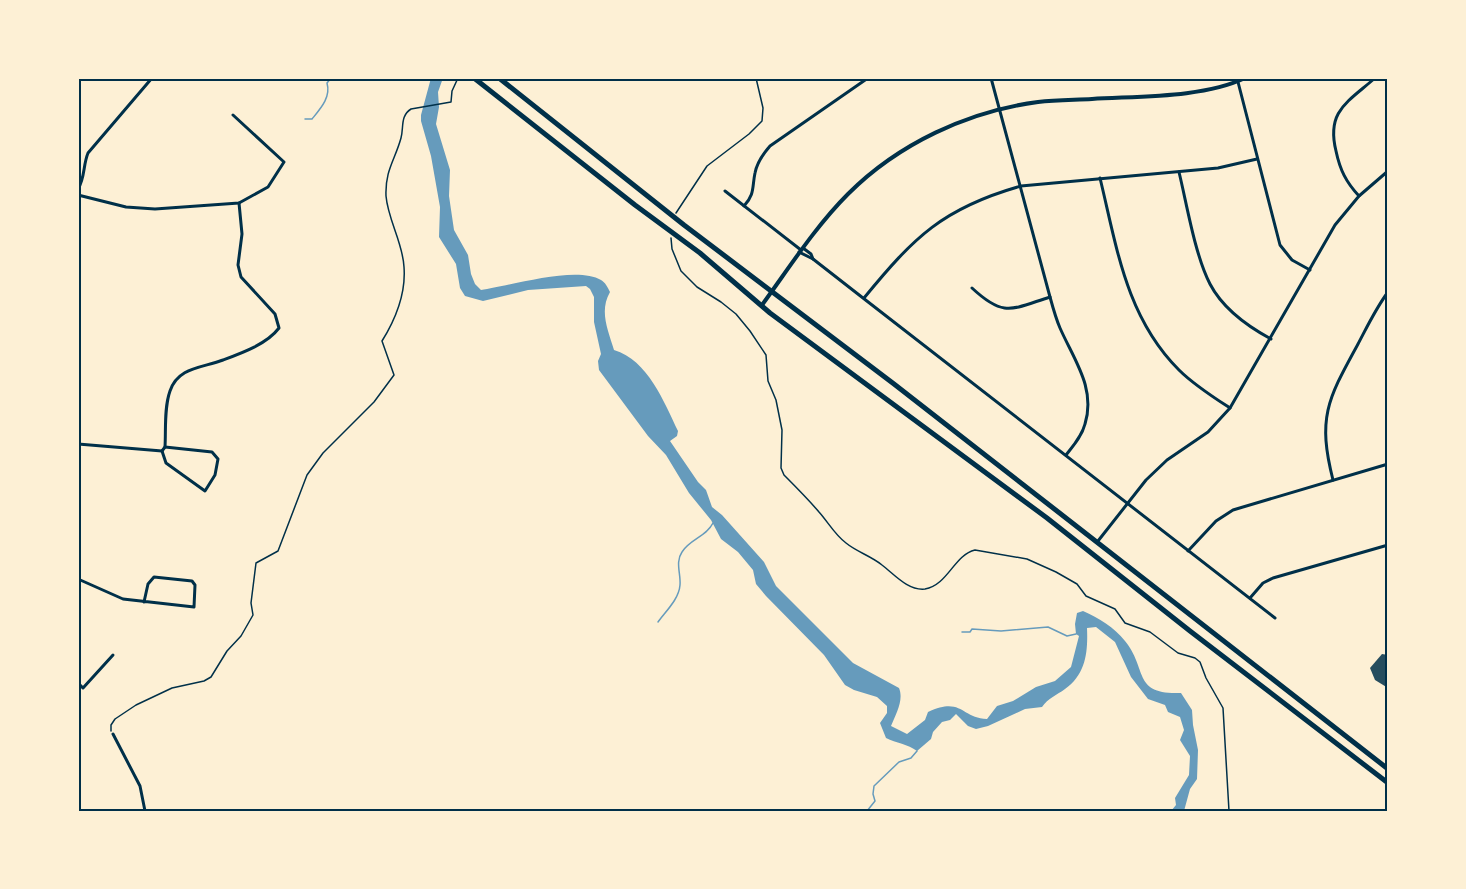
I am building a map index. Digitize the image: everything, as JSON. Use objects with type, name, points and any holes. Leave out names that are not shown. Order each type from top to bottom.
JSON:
[{"type":"main road","points":[[474,78],[635,205],[700,253],[762,305],[1000,482],[1388,783]]},
{"type":"main road","points":[[499,78],[684,225],[1098,541],[1388,769]]},
{"type":"main road","points":[[1117,572],[1125,563]]},
{"type":"main road","points":[[1228,659],[1235,649]]},
{"type":"street","points":[[78,189],[83,182],[84,162],[88,153],[152,78]]},
{"type":"street","points":[[744,206],[752,198],[755,170],[762,155],[770,146],[868,78]]},
{"type":"street","points":[[991,78],[1050,297],[1059,326],[1089,395],[1089,409],[1085,425],[1081,435],[1066,455]]},
{"type":"street","points":[[762,305],[801,250],[848,193],[892,158],[915,143],[950,126],[983,114],[1038,102],[1198,92],[1245,78]]},
{"type":"street","points":[[1359,196],[1347,183],[1340,170],[1332,134],[1333,124],[1340,110],[1375,78]]},
{"type":"street","points":[[1237,80],[1280,245],[1292,260],[1310,270]]},
{"type":"street","points":[[78,195],[126,207],[155,209],[239,203],[268,188],[284,162],[233,115]]},
{"type":"street","points":[[863,298],[897,257],[932,226],[976,201],[1021,186],[1228,167],[1257,159]]},
{"type":"street","points":[[1098,541],[1146,480],[1167,460],[1208,432],[1230,408],[1335,225],[1359,196],[1388,171]]},
{"type":"street","points":[[1179,172],[1202,263],[1210,284],[1238,318],[1271,339]]},
{"type":"street","points":[[1100,178],[1128,289],[1146,329],[1180,372],[1230,408]]},
{"type":"street","points":[[725,191],[801,250],[811,254],[813,259],[1275,618]]},
{"type":"street","points":[[78,444],[164,449],[212,452],[218,459],[215,475],[205,491],[166,462],[164,449],[168,398],[171,388],[177,377],[185,371],[223,360],[260,343],[279,328],[275,314],[241,277],[238,265],[242,234],[239,203]]},
{"type":"street","points":[[972,288],[988,303],[1003,309],[1015,308],[1050,297]]},
{"type":"street","points":[[1333,480],[1325,451],[1325,418],[1328,404],[1336,384],[1388,292]]},
{"type":"street","points":[[1188,551],[1216,521],[1233,510],[1388,464]]},
{"type":"street","points":[[1250,598],[1263,583],[1273,578],[1388,545]]},
{"type":"street","points":[[78,579],[123,599],[144,602],[194,607],[195,585],[192,581],[154,577],[148,584],[144,602]]},
{"type":"street","points":[[78,683],[83,688],[113,655]]},
{"type":"street","points":[[113,734],[140,786],[145,811]]},
{"type":"path","points":[[113,734],[111,725],[123,713],[136,705],[172,688],[204,681],[217,670],[227,651],[241,636],[253,615],[251,603],[254,567],[260,560],[278,551],[307,475],[323,453],[374,402],[394,375],[382,342],[396,317],[404,269],[388,206],[387,181],[390,164],[402,137],[403,118],[411,109],[451,102],[452,91],[458,78]]},
{"type":"path","points":[[693,184],[713,160],[749,134],[762,121],[763,108],[756,78]]},
{"type":"path","points":[[675,260],[688,280],[736,314],[762,349],[767,360],[768,381],[776,400],[782,430],[781,468],[784,475],[846,543],[881,563],[902,582],[923,589],[932,587],[942,579],[968,551],[975,550],[1027,560],[1069,578],[1086,596],[1115,609],[1125,623],[1150,632],[1178,652],[1200,662],[1223,708],[1229,811]]},
{"type":"water","points":[[431,78],[443,78],[438,92],[439,107],[436,124],[450,170],[449,196],[454,230],[468,255],[475,284],[481,290],[542,278],[576,275],[590,276],[604,282],[610,292],[605,313],[614,350],[626,355],[636,363],[654,383],[678,431],[677,436],[670,441],[706,490],[712,507],[764,562],[776,586],[853,663],[899,688],[900,702],[891,726],[907,734],[925,720],[928,712],[948,706],[978,718],[987,719],[997,706],[1013,701],[1036,687],[1055,681],[1071,667],[1079,636],[1076,634],[1075,624],[1077,613],[1083,611],[1106,623],[1121,636],[1132,651],[1148,685],[1155,690],[1181,693],[1192,710],[1198,750],[1197,779],[1190,789],[1184,811],[1171,811],[1176,805],[1175,798],[1189,775],[1190,756],[1180,740],[1184,730],[1180,717],[1168,712],[1165,705],[1148,699],[1131,677],[1115,642],[1096,627],[1087,628],[1086,654],[1077,677],[1042,707],[1025,709],[976,729],[968,726],[956,714],[950,720],[942,722],[933,732],[931,739],[917,751],[886,738],[880,723],[887,713],[887,706],[877,697],[845,685],[824,655],[766,596],[756,584],[753,570],[738,552],[721,539],[711,520],[689,493],[666,455],[648,436],[599,370],[598,361],[601,354],[594,322],[594,297],[590,289],[586,286],[528,290],[483,301],[465,296],[460,288],[456,264],[439,237],[440,207],[431,156],[421,121]]},
{"type":"building","points":[[1382,654],[1388,655],[1388,688],[1375,680],[1370,668]]},
{"type":"waterway","points":[[305,119],[312,119],[322,106],[328,93],[327,83],[331,78]]},
{"type":"waterway","points":[[658,622],[672,605],[679,590],[679,564],[682,552],[713,523]]},
{"type":"waterway","points":[[962,632],[970,632],[972,629],[1001,631],[1048,627],[1067,636],[1076,634]]},
{"type":"waterway","points":[[867,811],[875,801],[874,786],[899,762],[911,758],[917,751]]}]
